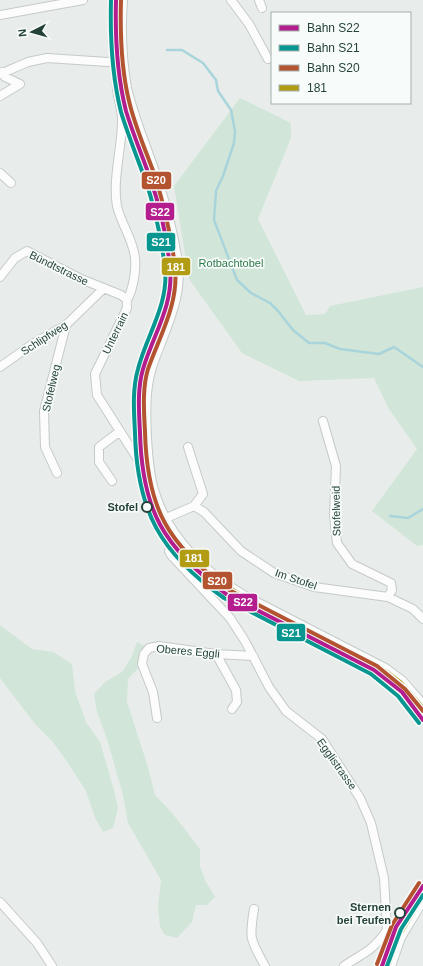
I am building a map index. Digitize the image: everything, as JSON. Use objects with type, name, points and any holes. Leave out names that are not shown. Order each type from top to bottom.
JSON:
[{"type":"street","points":[[0,15],[83,0]]},
{"type":"street","points":[[120,0],[120,24],[124,76],[129,101],[160,192],[173,248],[177,275],[172,308],[152,362],[146,387],[144,411],[147,460],[152,491],[164,519],[178,541],[212,576],[230,589],[385,670],[401,682],[423,706]]},
{"type":"street","points":[[231,0],[252,30],[268,59]]},
{"type":"street","points":[[0,96],[20,84],[5,77],[1,73],[28,62],[47,58],[123,63]]},
{"type":"street","name":"Unterrain","points":[[124,76],[117,78],[116,83],[122,116],[116,193],[117,206],[131,238],[135,258],[134,278],[130,294],[126,299],[127,308],[95,374],[97,395],[119,432],[137,458],[147,460]]},
{"type":"street","points":[[0,173],[11,183]]},
{"type":"street","name":"Bündtstrasse","points":[[0,277],[15,258],[27,252],[103,289],[121,295],[126,299]]},
{"type":"street","name":"Schlipfweg","points":[[0,367],[34,343],[66,325],[103,289]]},
{"type":"street","name":"Stofelweg","points":[[56,473],[46,447],[44,412],[66,325]]},
{"type":"street","name":"Stofelweid","points":[[323,421],[336,466],[334,515],[337,543],[352,564],[391,583],[392,590],[388,597]]},
{"type":"street","points":[[112,481],[99,462],[99,447],[119,432]]},
{"type":"street","points":[[164,519],[194,506],[202,494],[188,447]]},
{"type":"street","name":"Im Stofel","points":[[194,506],[204,512],[241,551],[274,573],[314,587],[388,597],[413,609],[423,619]]},
{"type":"street","name":"Egglistrasse","points":[[178,541],[169,550],[172,555],[230,618],[253,656],[269,687],[286,711],[322,739],[360,798],[371,822],[384,878],[386,930]]},
{"type":"street","name":"Oberes Eggli","points":[[157,718],[153,692],[142,664],[144,654],[150,648],[160,646],[216,654],[253,656]]},
{"type":"street","points":[[216,654],[236,690],[237,702],[232,708]]},
{"type":"street","points":[[388,966],[399,937],[423,897]]},
{"type":"street","points":[[0,902],[37,943],[52,966]]},
{"type":"street","points":[[254,909],[250,933],[252,943],[265,966]]},
{"type":"street","points":[[344,966],[365,954],[378,944],[386,930],[399,937]]},
{"type":"green space","name":"Rotbachtobel","points":[[240,98],[291,123],[291,138],[258,219],[306,315],[325,314],[330,306],[423,287],[423,545],[417,546],[372,511],[417,449],[389,409],[374,378],[299,381],[242,353],[189,279],[174,186]]},
{"type":"green space","points":[[0,625],[32,649],[53,652],[72,664],[75,691],[86,722],[100,742],[114,790],[118,808],[113,828],[103,832],[95,818],[86,791],[66,760],[52,741],[35,724],[0,678]]},
{"type":"green space","points":[[137,642],[149,648],[142,664],[128,679],[127,702],[148,767],[155,795],[173,814],[200,849],[200,866],[205,880],[215,897],[207,905],[196,905],[192,922],[177,938],[165,935],[160,927],[158,907],[161,880],[128,823],[123,795],[107,739],[97,712],[94,694],[105,682],[122,672],[131,658]]},
{"type":"waterway","points":[[167,50],[182,50],[203,63],[216,80],[218,91],[231,110],[235,131],[234,143],[223,176],[216,191],[214,220],[237,280],[251,293],[270,303],[293,330],[309,343],[325,343],[340,349],[379,354],[394,347],[423,367]]},
{"type":"waterway","points":[[390,516],[408,518],[423,509]]},
{"type":"rail line","name":"S21","points":[[111,0],[112,56],[118,98],[121,112],[152,200],[160,234],[165,267],[164,294],[161,307],[142,356],[136,377],[134,393],[137,461],[147,508],[156,528],[168,547],[183,564],[202,581],[224,598],[371,674],[398,696],[419,723]]},
{"type":"rail line","name":"S22","points":[[116,0],[117,56],[120,84],[126,111],[160,211],[170,268],[169,295],[162,320],[143,369],[139,393],[142,460],[145,484],[151,505],[160,525],[172,543],[186,560],[204,577],[226,594],[374,670],[402,692],[423,720]]},
{"type":"rail line","name":"S20","points":[[121,0],[122,51],[126,89],[134,120],[155,176],[169,232],[175,266],[174,293],[168,319],[148,369],[144,392],[144,416],[150,482],[156,503],[164,522],[190,557],[229,590],[377,666],[405,689],[423,711]]},
{"type":"rail line","name":"S20","points":[[377,964],[392,925],[419,883]]},
{"type":"rail line","name":"S22","points":[[382,966],[396,927],[423,886]]},
{"type":"rail line","name":"S21","points":[[387,966],[401,929],[423,895]]},
{"type":"transit line","name":"181","points":[[121,0],[120,44],[125,89],[138,133],[161,197],[173,241],[176,264],[174,296],[149,370],[144,399],[145,441],[149,476],[158,505],[171,531],[188,552],[208,571],[231,588],[258,604],[385,670],[401,682],[423,707]]},
{"type":"transit line","name":"181","points":[[389,966],[399,937],[423,897]]},
{"type":"place","name":"Stofel","points":[[147,507]]},
{"type":"place","name":"Sternen bei Teufen","points":[[400,913]]}]
